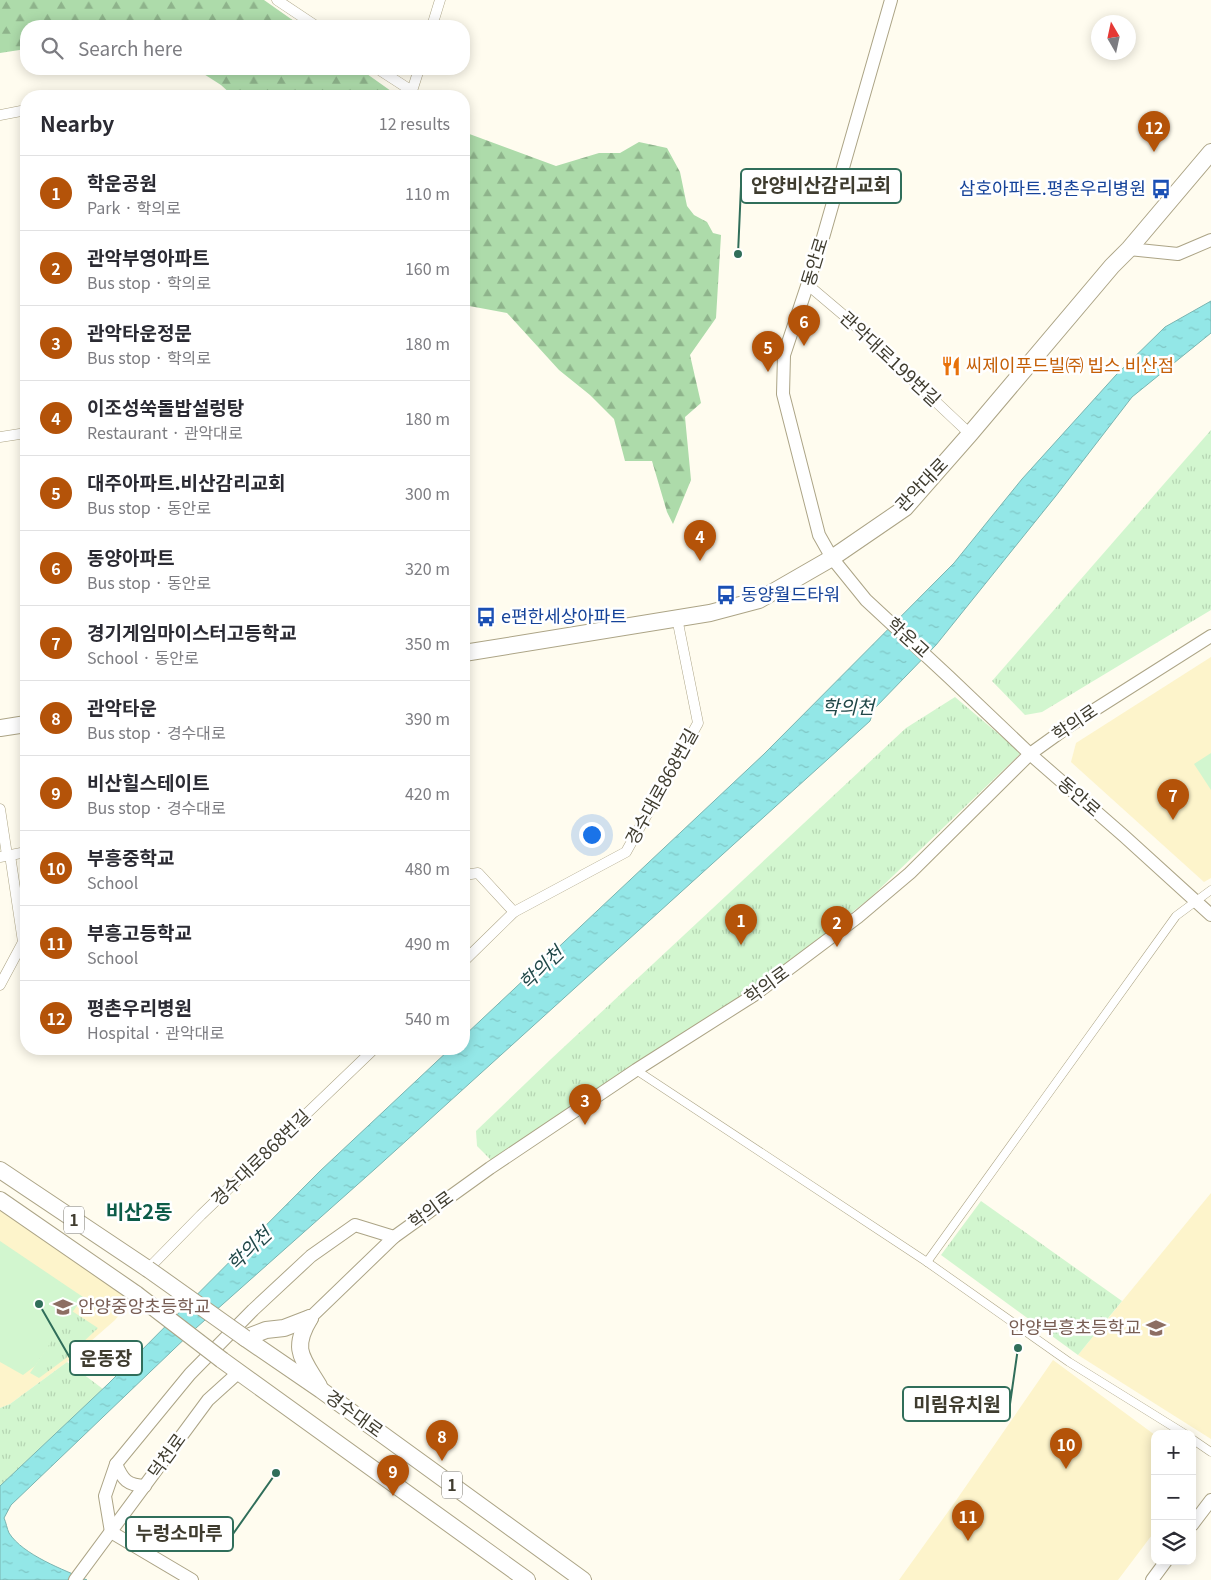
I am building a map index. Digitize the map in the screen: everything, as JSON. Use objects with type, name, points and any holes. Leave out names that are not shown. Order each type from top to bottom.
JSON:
[{"type":"main road","name":"관악대로","points":[[470,652],[710,613],[759,600],[832,558],[905,508],[1211,152]]},
{"type":"main road","points":[[0,728],[20,725]]},
{"type":"main road","name":"1","points":[[0,1170],[148,1269],[245,1338]]},
{"type":"main road","name":"경수대로","points":[[0,1200],[136,1294],[222,1360],[527,1580]]},
{"type":"main road","points":[[245,1338],[266,1330],[284,1328],[310,1318]]},
{"type":"main road","points":[[310,1318],[303,1329],[299,1348],[305,1363],[321,1390]]},
{"type":"main road","name":"경수대로","points":[[245,1338],[321,1390],[583,1580]]},
{"type":"street","points":[[277,0],[307,20]]},
{"type":"street","points":[[434,20],[440,0]]},
{"type":"street","name":"동안로","points":[[866,600],[832,558],[819,535],[782,394],[784,355],[808,285],[891,0]]},
{"type":"street","points":[[387,75],[410,90]]},
{"type":"street","points":[[412,90],[417,75]]},
{"type":"street","points":[[0,115],[20,111]]},
{"type":"street","points":[[1129,249],[1178,254],[1211,240]]},
{"type":"street","name":"관악대로199번길","points":[[808,285],[847,318],[970,434]]},
{"type":"street","points":[[0,437],[20,435]]},
{"type":"street","name":"학운교","points":[[866,600],[949,676]]},
{"type":"street","name":"경수대로868번길","points":[[470,955],[514,912],[626,852],[698,723],[677,618]]},
{"type":"street","name":"학의로","points":[[310,1318],[394,1237],[490,1168],[636,1070],[754,995],[858,916],[910,873],[1030,754],[1069,726],[1211,636]]},
{"type":"street","name":"동안로","points":[[949,676],[1030,754],[1211,915]]},
{"type":"street","points":[[0,809],[6,856],[20,922]]},
{"type":"street","points":[[6,856],[20,853]]},
{"type":"street","points":[[470,874],[478,873],[514,912]]},
{"type":"street","points":[[927,1262],[1176,916],[1211,890]]},
{"type":"street","points":[[0,984],[20,948]]},
{"type":"street","name":"경수대로868번길","points":[[148,1269],[201,1215],[368,1055]]},
{"type":"street","points":[[636,1070],[927,1262],[1069,1362],[1179,1430]]},
{"type":"street","points":[[192,1580],[111,1532],[105,1496],[116,1464],[190,1374],[253,1310],[311,1256],[355,1225],[394,1237]]},
{"type":"street","name":"덕천로","points":[[75,1580],[208,1400],[239,1372]]},
{"type":"street","points":[[1196,1442],[1211,1452]]},
{"type":"street","points":[[116,1464],[122,1478],[134,1485],[144,1486]]},
{"type":"street","points":[[1196,1520],[1211,1500]]},
{"type":"street","points":[[1152,1580],[1163,1565]]},
{"type":"shaded area","points":[[1211,657],[1211,878],[1204,882],[1071,762],[1076,743]]},
{"type":"shaded area","name":"안양부흥초등학교","points":[[1211,1193],[1211,1439],[1078,1355]]},
{"type":"shaded area","name":"안양중앙초등학교","points":[[0,1200],[136,1294],[115,1320],[67,1362],[10,1404],[0,1408]]},
{"type":"shaded area","points":[[1053,1360],[1151,1432],[1151,1536],[1118,1580],[899,1580]]},
{"type":"green space","points":[[0,0],[264,0],[292,20],[20,20],[20,50],[0,53]]},
{"type":"green space","points":[[205,75],[368,75],[390,90],[226,90]]},
{"type":"green space","points":[[470,134],[556,166],[599,153],[620,153],[639,142],[667,148],[680,172],[687,206],[694,215],[707,222],[713,233],[721,235],[716,318],[690,355],[701,403],[685,417],[691,480],[673,524],[667,512],[652,461],[625,461],[614,419],[590,395],[559,370],[507,313],[470,306]]},
{"type":"green space","points":[[1211,430],[1211,610],[1042,712],[1025,715],[992,681]]},
{"type":"green space","points":[[955,697],[1021,753],[869,899],[750,992],[491,1160],[477,1146],[476,1131],[550,1060],[906,728]]},
{"type":"green space","points":[[1211,753],[1211,790],[1194,764]]},
{"type":"green space","points":[[981,1201],[1122,1301],[1078,1355],[941,1255]]},
{"type":"green space","points":[[0,1241],[83,1297],[35,1366],[23,1375],[0,1362]]},
{"type":"green space","points":[[72,1311],[98,1328],[65,1359],[39,1378],[30,1373]]},
{"type":"green space","points":[[67,1362],[103,1389],[0,1486],[0,1408],[10,1404]]},
{"type":"water","name":"학의천","points":[[1211,301],[1211,333],[1132,397],[1055,497],[936,645],[874,709],[870,721],[375,1169],[196,1328],[11,1505],[4,1518],[9,1533],[15,1541],[34,1555],[56,1567],[87,1580],[0,1580],[0,1486],[108,1384],[320,1171],[444,1055],[470,1055],[470,1030],[764,754],[954,563],[1022,479],[1116,375],[1165,327]]},
{"type":"place","name":"평촌우리병원","points":[[1154,152]]},
{"type":"place","name":"삼호아파트.평촌우리병원","points":[[1161,189]]},
{"type":"place","name":"안양비산감리교회","points":[[738,254]]},
{"type":"place","name":"동양아파트","points":[[804,346]]},
{"type":"place","name":"씨제이푸드빌㈜ 빕스 비산점","points":[[951,366]]},
{"type":"place","name":"대주아파트.비산감리교회","points":[[768,372]]},
{"type":"place","name":"이조성쑥돌밥설렁탕","points":[[700,561]]},
{"type":"place","name":"동양월드타워","points":[[726,595]]},
{"type":"place","name":"e편한세상아파트","points":[[486,617]]},
{"type":"place","name":"경기게임마이스터고등학교","points":[[1173,820]]},
{"type":"place","name":"학운공원","points":[[741,945]]},
{"type":"place","name":"관악부영아파트","points":[[837,947]]},
{"type":"place","name":"관악타운정문","points":[[585,1125]]},
{"type":"place","name":"운동장","points":[[39,1304]]},
{"type":"place","name":"안양중앙초등학교","points":[[63,1307]]},
{"type":"place","name":"안양부흥초등학교","points":[[1156,1328]]},
{"type":"place","name":"미림유치원","points":[[1018,1348]]},
{"type":"place","name":"관악타운","points":[[442,1461]]},
{"type":"place","name":"부흥중학교","points":[[1066,1469]]},
{"type":"place","name":"누렁소마루","points":[[276,1473]]},
{"type":"place","name":"비산힐스테이트","points":[[393,1496]]},
{"type":"place","name":"부흥고등학교","points":[[968,1541]]},
{"type":"district","name":"비산2동","points":[[139,1212]]}]
